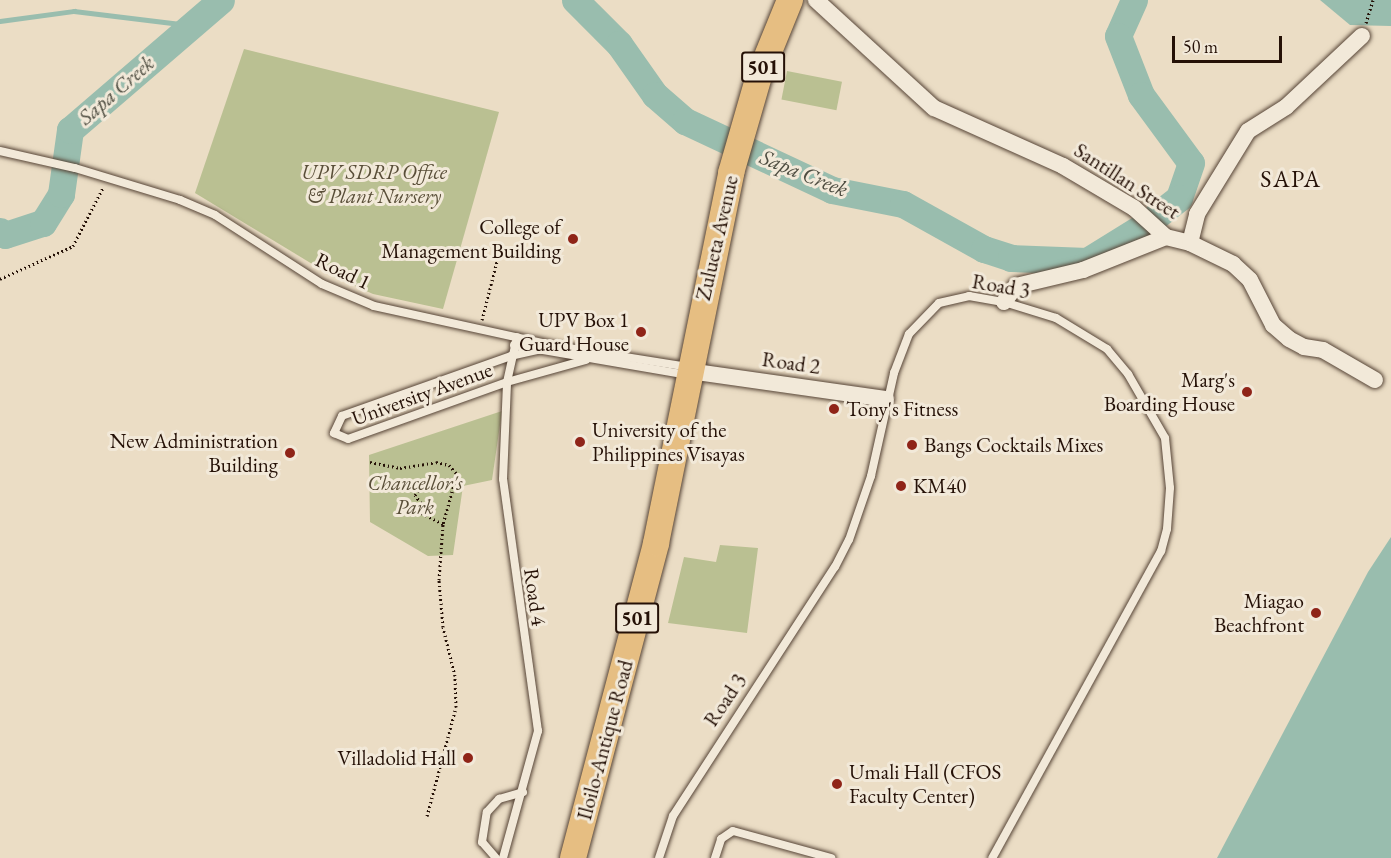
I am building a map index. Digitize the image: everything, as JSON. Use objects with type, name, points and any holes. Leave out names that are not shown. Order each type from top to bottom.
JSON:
[{"type":"main road","name":"Zulueta Avenue","points":[[689,371],[731,173],[759,76],[790,0]]},
{"type":"main road","name":"Iloilo-Antique Road","points":[[573,858],[656,543],[689,371]]},
{"type":"street","name":"Santillan Street","points":[[816,0],[934,108],[1063,165],[1134,208],[1166,237],[1190,243],[1233,264],[1250,280],[1273,325],[1289,339],[1323,350],[1375,380]]},
{"type":"street","points":[[1190,243],[1197,214],[1248,131],[1286,107],[1362,36]]},
{"type":"street","points":[[1004,302],[1016,286],[1083,270],[1166,237]]},
{"type":"street","name":"Road 2","points":[[689,371],[886,399]]},
{"type":"lane","name":"Road 1","points":[[0,151],[109,177],[180,200],[215,215],[348,297],[480,330],[515,341],[538,352],[586,360],[689,371]]},
{"type":"lane","name":"Road 3","points":[[659,858],[673,816],[844,549],[871,476],[886,399],[898,357],[909,334],[927,312],[953,298],[1004,302],[1069,324],[1113,356],[1165,438],[1170,502],[1161,551],[992,858]]},
{"type":"lane","name":"Road 1","points":[[515,341],[556,346],[689,371]]},
{"type":"lane","name":"Road 4","points":[[503,858],[538,731],[504,507],[507,382],[515,341]]},
{"type":"lane","name":"University Avenue","points":[[556,346],[538,352],[511,356],[342,416],[334,433],[348,439],[507,382],[586,360]]},
{"type":"lane","points":[[496,858],[482,842],[487,813],[499,799],[523,792]]},
{"type":"lane","points":[[715,858],[721,840],[733,831],[831,858]]},
{"type":"path","points":[[1362,36],[1373,0]]},
{"type":"path","points":[[0,279],[73,246],[109,177]]},
{"type":"path","points":[[480,330],[497,261]]},
{"type":"path","points":[[370,462],[400,468],[436,462],[449,465],[456,479],[443,524],[439,580],[443,627],[455,676],[456,707],[427,816]]},
{"type":"path","points":[[443,524],[421,513],[421,503],[415,495],[427,481],[456,479]]},
{"type":"green space","name":"UPV SDRP Office & Plant Nursery","points":[[244,49],[499,112],[443,309],[373,294],[332,276],[195,193]]},
{"type":"green space","points":[[787,71],[842,82],[836,110],[781,99]]},
{"type":"green space","name":"Chancellor's Park","points":[[502,411],[492,480],[463,486],[453,555],[428,556],[370,522],[369,455]]},
{"type":"green space","points":[[720,545],[758,548],[747,633],[668,623],[684,557],[716,562]]},
{"type":"shaded area","points":[[1320,0],[1391,0],[1391,26],[1350,25]]},
{"type":"shaded area","points":[[1391,537],[1391,858],[1217,858],[1368,572]]},
{"type":"waterway","name":"Sapa Creek","points":[[0,231],[5,235],[43,223],[61,194],[70,130],[221,0]]},
{"type":"waterway","name":"Sapa Creek","points":[[575,0],[619,44],[655,95],[685,121],[832,190],[903,204],[984,249],[1011,258],[1087,261],[1142,227]]},
{"type":"waterway","name":"Sapa Creek","points":[[1134,0],[1118,36],[1141,95],[1191,163],[1179,198],[1157,215]]},
{"type":"waterway","name":"Sapa Creek","points":[[0,21],[74,11],[188,25]]},
{"type":"place","name":"College of Management Building","points":[[573,239]]},
{"type":"place","name":"UPV Box 1 Guard House","points":[[641,332]]},
{"type":"place","name":"Marg's Boarding House","points":[[1247,392]]},
{"type":"place","name":"Tony's Fitness","points":[[834,409]]},
{"type":"place","name":"University of the Philippines Visayas","points":[[580,442]]},
{"type":"place","name":"Bangs Cocktails Mixes","points":[[912,445]]},
{"type":"place","name":"New Administration Building","points":[[290,453]]},
{"type":"place","name":"KM40","points":[[901,486]]},
{"type":"place","name":"Miagao Beachfront","points":[[1316,613]]},
{"type":"place","name":"Villadolid Hall","points":[[468,758]]},
{"type":"place","name":"Umali Hall (CFOS Faculty Center)","points":[[837,784]]},
{"type":"district","name":"SAPA","points":[[1291,179]]}]
